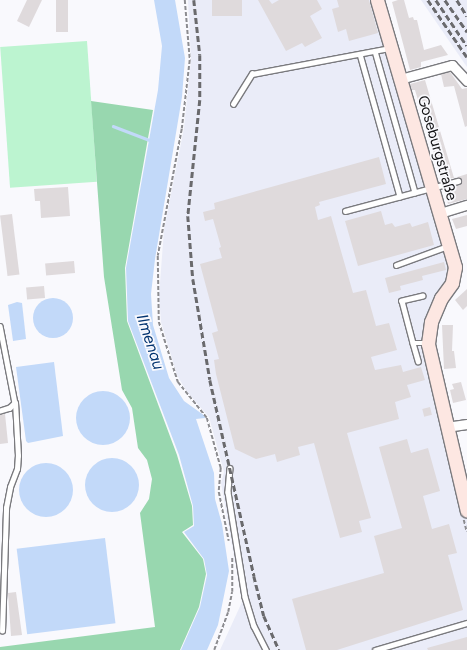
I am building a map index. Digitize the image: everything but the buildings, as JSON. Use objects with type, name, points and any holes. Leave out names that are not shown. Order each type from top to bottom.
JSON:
[{"type":"street","name":"Goseburgstraße","points":[[377,0],[440,213],[455,276],[436,309],[428,344],[446,427],[467,511]]},
{"type":"street","points":[[400,79],[452,65],[467,80]]},
{"type":"street","points":[[440,213],[467,206]]},
{"type":"street","points":[[446,427],[467,424]]},
{"type":"lane","points":[[233,104],[252,74],[391,48]]},
{"type":"lane","points":[[375,51],[415,192]]},
{"type":"lane","points":[[360,54],[400,196]]},
{"type":"lane","points":[[345,211],[458,181]]},
{"type":"lane","points":[[396,265],[449,246]]},
{"type":"lane","points":[[418,361],[402,301],[423,296]]},
{"type":"lane","points":[[0,326],[15,403],[18,456],[17,469],[10,487],[6,508],[2,631]]},
{"type":"lane","points":[[413,343],[428,344]]},
{"type":"lane","points":[[0,410],[10,408],[15,403]]},
{"type":"lane","points":[[230,468],[228,492],[245,597],[254,626],[266,650]]},
{"type":"lane","points":[[375,650],[467,623]]},
{"type":"path","points":[[184,0],[190,60],[182,129],[158,256],[159,322],[178,382],[207,418],[221,468],[219,492],[230,547]]},
{"type":"path","points":[[214,650],[228,612],[232,592],[232,554]]},
{"type":"shaded area","points":[[188,0],[381,0],[460,280],[443,303],[433,345],[467,481],[467,650],[220,650],[242,602],[221,483],[224,472],[209,417],[187,392],[177,375],[161,322],[159,296],[164,230],[184,128],[191,60]]},
{"type":"shaded area","points":[[421,0],[467,0],[467,67]]},
{"type":"green space","points":[[87,41],[97,182],[10,188],[0,47]]},
{"type":"green space","points":[[91,101],[153,110],[125,268],[127,321],[177,455],[192,506],[193,525],[182,532],[203,559],[206,574],[199,607],[180,650],[0,650],[0,647],[155,627],[140,513],[149,499],[152,479],[147,460],[138,448],[132,408],[122,390],[104,277]]},
{"type":"water","name":"Ilmenau","points":[[154,0],[175,0],[185,58],[182,97],[155,259],[151,294],[153,325],[169,378],[184,401],[205,416],[205,418],[196,419],[214,473],[215,499],[222,524],[229,571],[218,625],[207,650],[181,650],[200,607],[207,575],[204,559],[184,532],[194,526],[193,506],[179,455],[128,321],[126,268],[158,90],[162,46]]},
{"type":"water","points":[[53,298],[61,300],[67,304],[71,310],[73,318],[71,326],[67,332],[61,336],[53,338],[45,336],[39,332],[35,326],[33,318],[35,310],[39,304],[45,300]]},
{"type":"water","points":[[17,302],[22,303],[26,339],[13,341],[8,305]]},
{"type":"water","points":[[54,362],[63,436],[28,443],[26,441],[16,367]]},
{"type":"water","points":[[103,391],[113,393],[122,399],[128,408],[130,418],[128,428],[122,437],[113,443],[103,445],[93,443],[84,437],[78,428],[76,418],[78,408],[84,399],[93,393]]},
{"type":"water","points":[[112,458],[122,460],[131,466],[137,475],[139,485],[137,495],[131,504],[122,510],[112,512],[102,510],[93,504],[87,495],[85,485],[87,475],[93,466],[102,460]]},
{"type":"water","points":[[46,463],[56,465],[65,471],[71,480],[73,490],[71,500],[65,509],[56,515],[46,517],[36,515],[27,509],[21,500],[19,490],[21,480],[27,471],[36,465]]},
{"type":"water","points":[[105,538],[115,623],[27,634],[17,549]]},
{"type":"waterway","points":[[113,126],[150,140]]},
{"type":"railway","points":[[194,0],[200,55],[200,100],[188,216],[193,279],[210,380],[254,576],[264,616],[279,650]]},
{"type":"railway","points":[[428,0],[467,57]]},
{"type":"railway","points":[[436,0],[467,46]]},
{"type":"railway","points":[[445,0],[467,32]]},
{"type":"railway","points":[[457,0],[467,16]]}]
